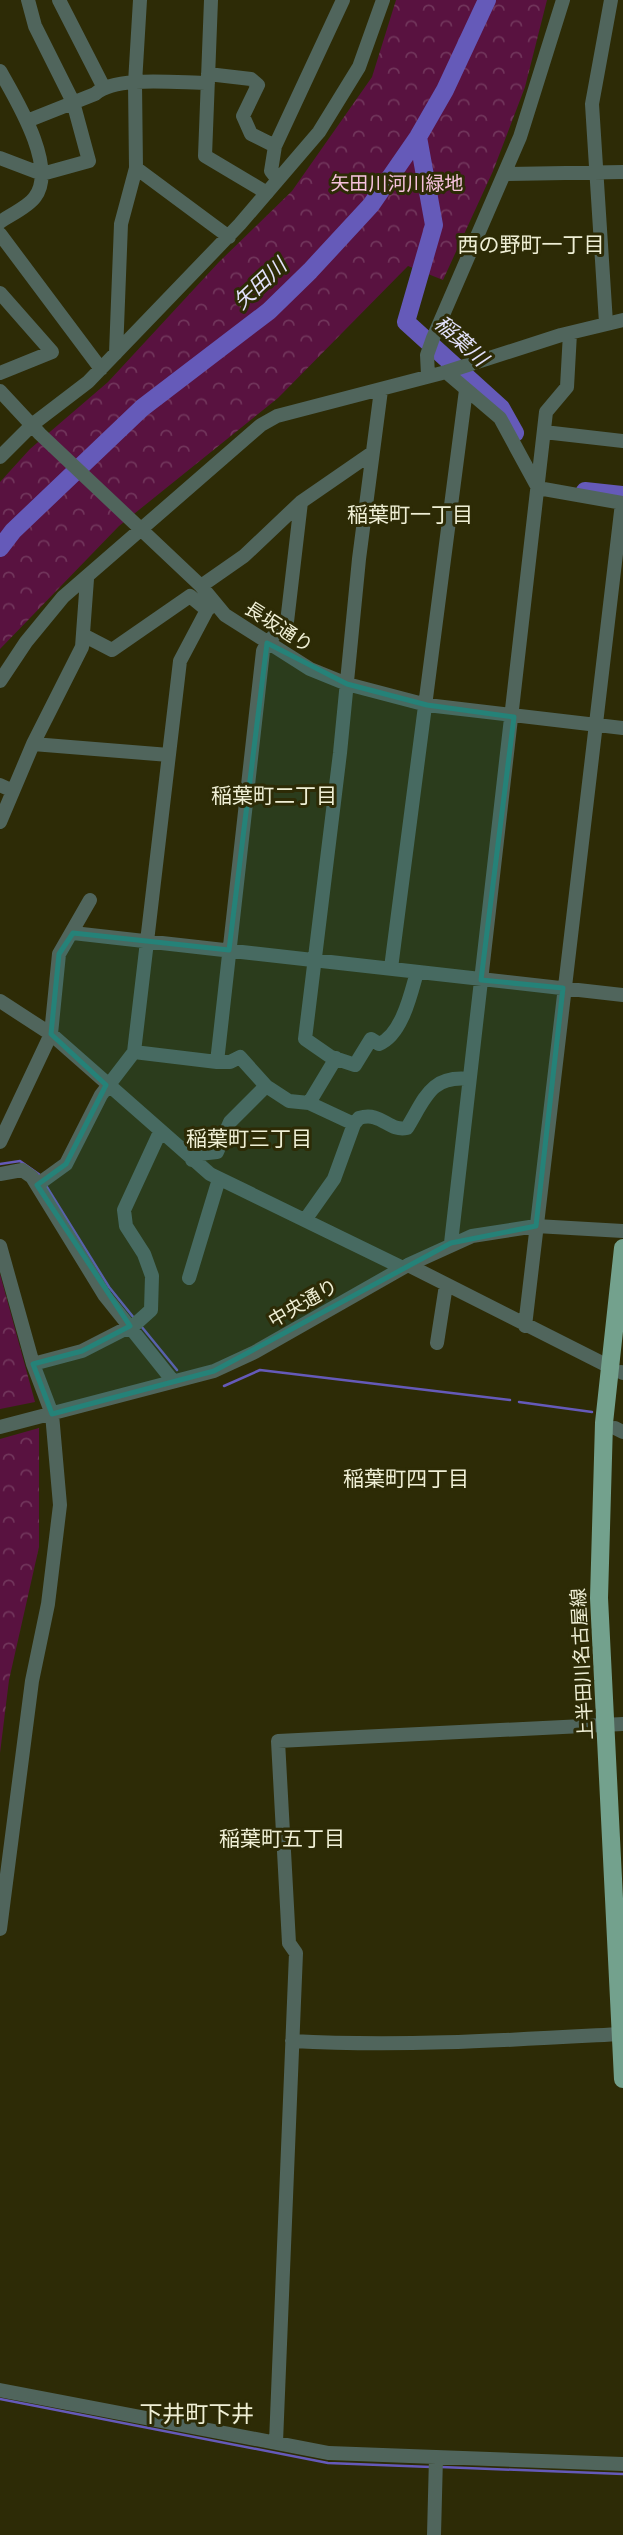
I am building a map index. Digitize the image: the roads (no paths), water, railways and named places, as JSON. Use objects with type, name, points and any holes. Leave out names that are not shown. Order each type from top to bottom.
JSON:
[{"type":"main road","name":"上半田川名古屋線","points":[[623,1248],[619,1430],[610,1536],[623,2079]]},
{"type":"main road","name":"上半田川名古屋線","points":[[619,1367],[604,1423],[599,1533],[623,1861]]},
{"type":"street","points":[[0,158],[42,174],[89,161],[73,102],[35,26],[27,0]]},
{"type":"street","points":[[59,0],[103,86]]},
{"type":"street","points":[[116,353],[121,224],[136,168],[135,83],[140,0]]},
{"type":"street","points":[[211,0],[205,156],[267,193]]},
{"type":"street","points":[[278,180],[271,172],[275,146],[343,0]]},
{"type":"street","points":[[0,457],[37,429],[101,369],[229,237],[319,132],[359,67],[383,0]]},
{"type":"street","points":[[428,375],[427,355],[433,338],[504,174],[538,86],[563,0]]},
{"type":"street","points":[[606,323],[592,104],[611,0]]},
{"type":"street","points":[[0,71],[27,121],[38,151],[42,174],[36,196],[0,222]]},
{"type":"street","points":[[27,121],[95,94],[103,86],[208,78],[251,79],[258,85],[243,116],[251,134],[275,146]]},
{"type":"street","points":[[136,168],[229,237]]},
{"type":"street","points":[[504,174],[623,172]]},
{"type":"street","points":[[0,234],[101,369]]},
{"type":"street","points":[[0,293],[52,352],[0,373]]},
{"type":"street","points":[[0,681],[26,642],[63,597],[87,579],[139,528],[261,425],[277,416],[381,390],[570,333],[623,320]]},
{"type":"street","points":[[451,1244],[514,717],[546,412],[567,387],[570,333]]},
{"type":"street","points":[[452,369],[466,390],[500,418],[539,481],[622,503],[525,1326]]},
{"type":"street","points":[[381,390],[305,1039],[336,1058],[355,1065],[370,1039],[379,1044],[384,1042],[401,1018],[417,972]]},
{"type":"street","points":[[391,968],[466,390]]},
{"type":"street","name":"長坂通り","points":[[0,391],[201,586],[211,607],[310,670],[347,684],[427,705],[623,728]]},
{"type":"street","points":[[544,432],[623,441]]},
{"type":"street","points":[[201,586],[244,556],[301,502],[372,453]]},
{"type":"street","points":[[217,1062],[263,651],[287,622],[301,502]]},
{"type":"street","points":[[0,822],[7,788],[33,744],[85,636],[87,579]]},
{"type":"street","points":[[42,1182],[66,1164],[107,1086],[134,1052],[180,661],[211,607],[190,596],[112,650],[85,636]]},
{"type":"street","points":[[33,744],[169,755]]},
{"type":"street","points":[[0,1142],[51,1034],[59,954],[90,900]]},
{"type":"street","points":[[73,933],[314,958],[623,995]]},
{"type":"street","points":[[0,1001],[51,1034],[192,1160],[219,1179],[446,1285],[525,1326],[619,1367]]},
{"type":"street","points":[[134,1052],[217,1062],[230,1062],[240,1057],[266,1086],[289,1101],[309,1103],[354,1124]]},
{"type":"street","points":[[309,1103],[336,1058]]},
{"type":"street","points":[[306,1220],[334,1179],[354,1124],[359,1118],[371,1115],[397,1128],[407,1128],[434,1085],[446,1078],[469,1079]]},
{"type":"street","points":[[192,1160],[199,1154],[217,1152],[230,1122],[266,1086]]},
{"type":"street","points":[[33,1364],[76,1353],[134,1326],[151,1310],[152,1276],[144,1254],[126,1226],[124,1210],[160,1132]]},
{"type":"street","points":[[0,1174],[22,1170],[42,1182],[105,1296],[134,1326],[173,1381]]},
{"type":"street","points":[[189,1278],[219,1179]]},
{"type":"street","name":"中央通り","points":[[0,1427],[214,1371],[255,1352],[405,1267],[472,1236],[536,1226],[623,1231]]},
{"type":"street","points":[[0,1246],[47,1415],[60,1494],[57,1544],[33,1681],[0,1929]]},
{"type":"street","points":[[437,1343],[446,1285]]},
{"type":"street","points":[[276,2442],[296,1953],[289,1943],[278,1741],[615,1725]]},
{"type":"street","points":[[292,2041],[361,2045],[621,2034]]},
{"type":"street","points":[[0,2390],[329,2453],[436,2463],[623,2464]]},
{"type":"street","points":[[434,2535],[436,2463]]},
{"type":"waterway","name":"矢田川","points":[[0,548],[13,531],[142,408],[269,311],[371,205],[418,137],[445,90],[487,0]]},
{"type":"waterway","name":"稲葉川","points":[[418,137],[434,225],[406,322],[501,408],[515,433]]},
{"type":"waterway","name":"稲葉川","points":[[585,491],[623,495]]},
{"type":"waterway","points":[[0,1164],[20,1161],[40,1175]]},
{"type":"waterway","points":[[45,1184],[109,1287],[134,1318]]},
{"type":"waterway","points":[[141,1326],[177,1370]]},
{"type":"waterway","points":[[224,1386],[260,1370],[510,1400]]},
{"type":"waterway","points":[[519,1402],[592,1412]]},
{"type":"waterway","points":[[0,2399],[328,2463],[431,2467]]},
{"type":"waterway","points":[[441,2467],[623,2474]]},
{"type":"district","name":"西の野町一丁目","points":[[531,245]]},
{"type":"district","name":"稲葉町一丁目","points":[[410,515]]},
{"type":"district","name":"稲葉町二丁目","points":[[274,796]]},
{"type":"district","name":"稲葉町三丁目","points":[[249,1139]]},
{"type":"district","name":"稲葉町四丁目","points":[[406,1479]]},
{"type":"district","name":"稲葉町五丁目","points":[[282,1839]]},
{"type":"district","name":"下井町下井","points":[[197,2414]]},
{"type":"park label","name":"矢田川河川緑地","points":[[397,183]]}]
